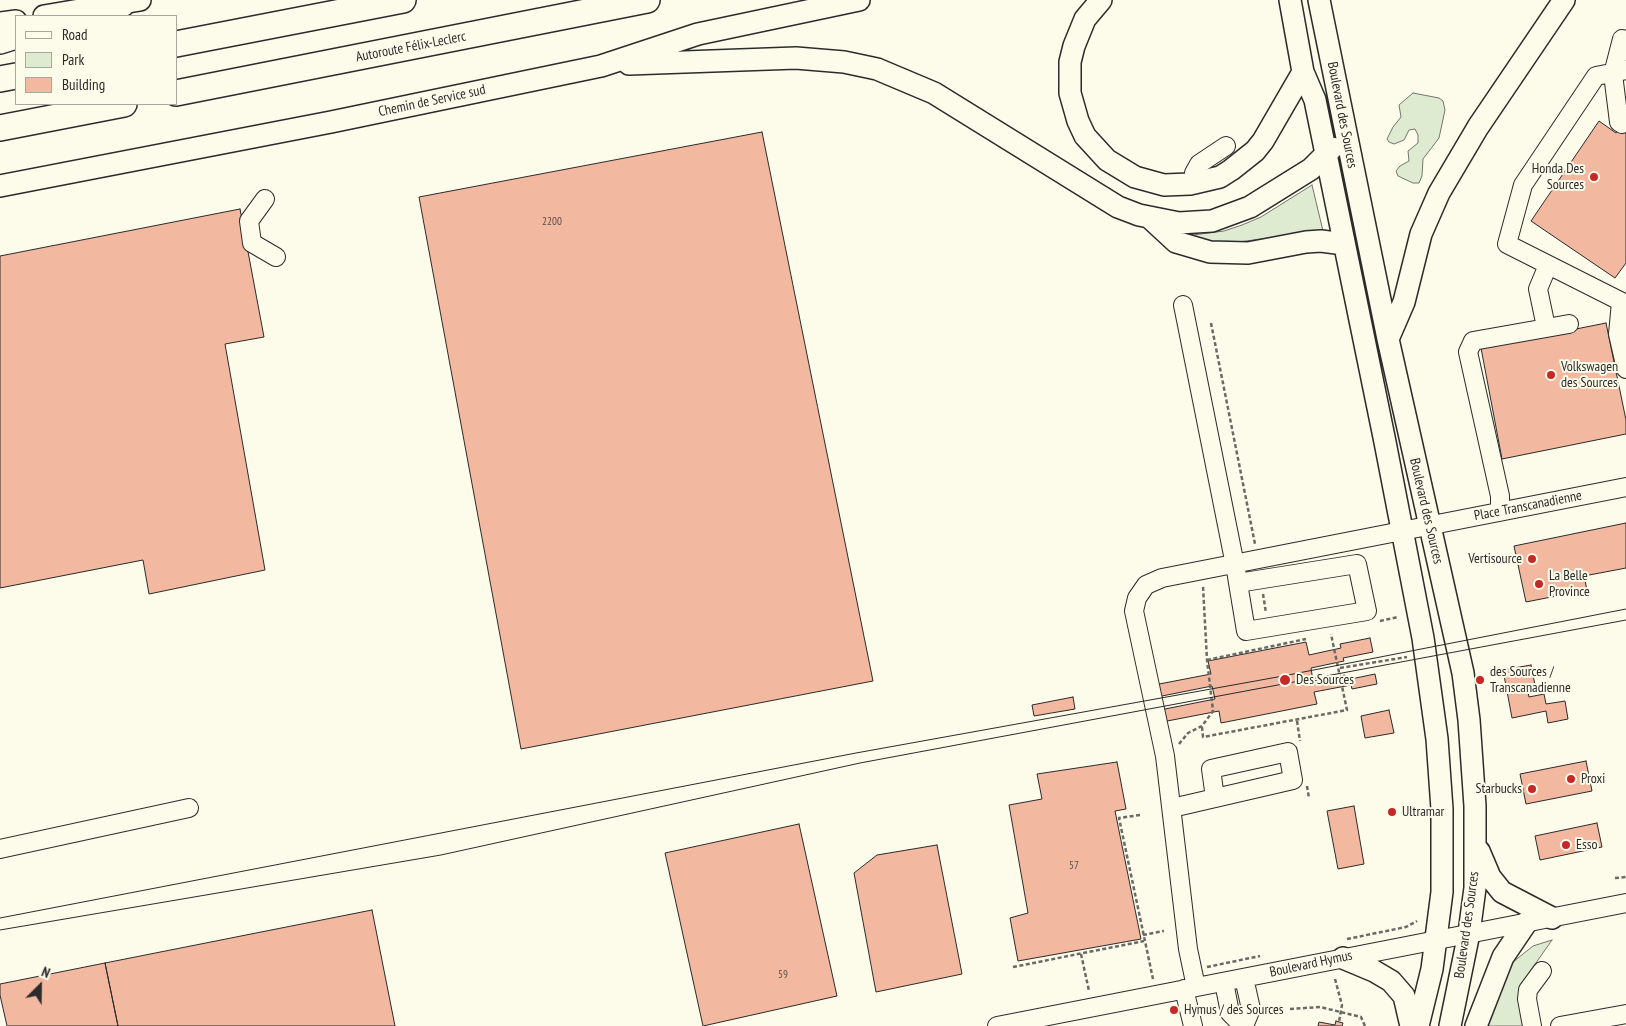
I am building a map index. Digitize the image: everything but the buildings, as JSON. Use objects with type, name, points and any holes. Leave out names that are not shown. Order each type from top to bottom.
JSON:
[{"type":"highway","points":[[178,44],[403,0]]},
{"type":"highway","name":"Autoroute Félix-Leclerc","points":[[178,94],[647,0]]},
{"type":"highway","points":[[84,15],[128,1]]},
{"type":"highway","points":[[0,41],[15,36]]},
{"type":"highway","points":[[0,79],[15,76]]},
{"type":"highway","points":[[0,128],[119,105]]},
{"type":"main road","name":"Chemin de Service sud","points":[[0,186],[331,122],[601,66],[698,34],[860,0]]},
{"type":"main road","points":[[1101,0],[1085,19],[1078,32],[1070,62],[1070,93],[1082,129],[1107,160],[1134,177],[1164,185],[1193,184],[1220,177],[1255,151],[1270,130],[1283,103],[1303,72]]},
{"type":"main road","name":"Boulevard des Sources","points":[[1290,0],[1303,72],[1316,100],[1402,532],[1423,638],[1438,747],[1442,856],[1438,939],[1418,1026]]},
{"type":"main road","name":"Boulevard des Sources","points":[[1319,0],[1388,339],[1466,695],[1474,775],[1476,844],[1474,888],[1469,933],[1450,1026]]},
{"type":"main road","points":[[1388,339],[1404,302],[1421,234],[1442,186],[1478,127],[1564,0]]},
{"type":"main road","points":[[50,15],[128,1]]},
{"type":"main road","points":[[0,23],[15,21]]},
{"type":"main road","points":[[601,66],[788,58],[860,65],[896,76],[934,93],[1109,202],[1150,218],[1189,224],[1212,221],[1236,214],[1305,173],[1326,155],[1345,131]]},
{"type":"main road","points":[[1150,218],[1176,242],[1210,252],[1248,252],[1321,241],[1344,244]]},
{"type":"main road","points":[[1476,844],[1495,885],[1508,896],[1552,918]]},
{"type":"main road","points":[[1476,1026],[1503,957],[1526,923]]},
{"type":"main road","points":[[1345,948],[1374,971],[1391,981],[1404,996],[1411,1026]]},
{"type":"street","points":[[1622,39],[1619,122],[1622,124]]},
{"type":"street","points":[[1620,72],[1596,76],[1523,185],[1508,244],[1624,303],[1622,336],[1626,369]]},
{"type":"street","points":[[1193,184],[1194,173],[1199,164],[1226,146]]},
{"type":"street","points":[[265,199],[249,221],[252,243],[276,257]]},
{"type":"street","points":[[1546,326],[1538,289],[1548,265]]},
{"type":"street","points":[[1183,304],[1235,565],[1246,631],[1367,611],[1357,564],[1259,569],[1235,565],[1162,578],[1146,586],[1137,598],[1134,611],[1165,756],[1172,808],[1188,949],[1193,1026]]},
{"type":"street","points":[[1500,512],[1500,496],[1468,352],[1473,341],[1546,326],[1569,324]]},
{"type":"street","name":"Place Transcanadienne","points":[[1259,569],[1402,532],[1626,487]]},
{"type":"street","points":[[1238,583],[1259,569]]},
{"type":"street","points":[[1172,808],[1214,798]]},
{"type":"street","points":[[0,849],[189,808]]},
{"type":"street","name":"Boulevard Hymus","points":[[997,1026],[1244,978],[1345,948],[1438,939],[1626,903]]},
{"type":"street","points":[[1532,1026],[1527,999],[1528,990],[1542,971]]},
{"type":"street","points":[[1224,982],[1230,1013],[1244,1026],[1251,1009],[1244,978]]},
{"type":"street","points":[[1560,1026],[1626,1014]]},
{"type":"path","points":[[1211,324],[1259,569],[1272,646]]},
{"type":"path","points":[[1178,745],[1188,733],[1202,726],[1213,711],[1207,660],[1203,580]]},
{"type":"path","points":[[1202,726],[1203,738],[1347,710],[1332,633],[1324,635]]},
{"type":"path","points":[[1207,660],[1307,639]]},
{"type":"path","points":[[1340,668],[1407,657]]},
{"type":"path","points":[[1140,815],[1119,818],[1151,979]]},
{"type":"path","points":[[1615,878],[1626,877]]},
{"type":"path","name":"Boulevard Hymus","points":[[1345,948],[1417,922]]},
{"type":"path","points":[[1143,935],[1164,931]]},
{"type":"path","points":[[1013,967],[1144,941]]},
{"type":"path","points":[[1081,954],[1089,991]]},
{"type":"path","points":[[1335,979],[1342,1005],[1339,1022]]},
{"type":"path","points":[[1290,1010],[1320,1007],[1361,1017],[1365,1026]]},
{"type":"green space","points":[[1413,93],[1439,98],[1443,101],[1445,110],[1439,138],[1423,159],[1422,176],[1419,183],[1413,183],[1398,176],[1396,171],[1400,166],[1409,161],[1408,151],[1418,143],[1418,135],[1415,129],[1409,130],[1404,140],[1394,144],[1387,139],[1401,117],[1399,105]]},
{"type":"green space","points":[[1312,185],[1323,231],[1238,242],[1216,242],[1185,236],[1224,231],[1242,225],[1261,217]]},
{"type":"green space","points":[[1552,940],[1519,987],[1524,1026],[1486,1026],[1513,962],[1533,946]]},
{"type":"tram line","points":[[0,918],[856,753],[1283,676],[1626,609]]},
{"type":"tram line","points":[[0,930],[441,855],[860,763],[1626,620]]},
{"type":"place","name":"Honda Des Sources","points":[[1594,177]]},
{"type":"place","name":"Volkswagen des Sources","points":[[1551,375]]},
{"type":"place","name":"Vertisource","points":[[1532,559]]},
{"type":"place","name":"La Belle Province","points":[[1539,584]]},
{"type":"place","name":"Des Sources","points":[[1285,680]]},
{"type":"place","name":"des Sources / Transcanadienne","points":[[1480,680]]},
{"type":"place","name":"Proxi","points":[[1571,779]]},
{"type":"place","name":"Starbucks","points":[[1532,789]]},
{"type":"place","name":"Ultramar","points":[[1392,812]]},
{"type":"place","name":"Esso","points":[[1566,845]]},
{"type":"place","name":"Hymus / des Sources","points":[[1174,1010]]}]
